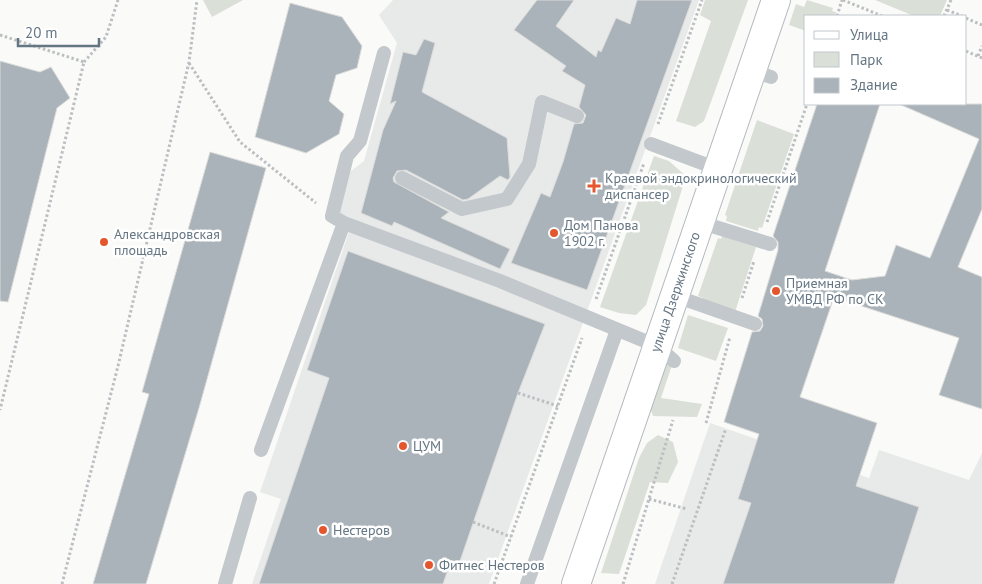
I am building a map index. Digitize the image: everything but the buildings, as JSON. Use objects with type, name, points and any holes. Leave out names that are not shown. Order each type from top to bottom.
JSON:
[{"type":"main road","name":"улица Дзержинского","points":[[576,584],[665,353],[674,296],[718,169],[761,74],[776,0]]},
{"type":"lane","points":[[261,450],[338,220],[347,156],[360,141],[384,53]]},
{"type":"lane","points":[[402,178],[462,208],[507,199],[528,164],[542,102],[576,116]]},
{"type":"lane","points":[[653,139],[718,169]]},
{"type":"lane","points":[[338,220],[500,281],[617,330],[665,353]]},
{"type":"lane","points":[[699,222],[770,244]]},
{"type":"lane","points":[[674,296],[755,324]]},
{"type":"lane","points":[[527,584],[617,330]]},
{"type":"lane","points":[[226,584],[250,498]]},
{"type":"path","points":[[0,410],[84,62],[106,37],[118,0]]},
{"type":"path","points":[[62,584],[118,366],[189,62],[197,0]]},
{"type":"path","points":[[494,584],[702,0]]},
{"type":"path","points":[[836,15],[842,0],[880,15]]},
{"type":"path","points":[[944,15],[951,0]]},
{"type":"path","points":[[947,10],[960,15]]},
{"type":"path","points":[[967,18],[982,25]]},
{"type":"path","points":[[0,35],[84,62]]},
{"type":"path","points":[[978,56],[982,46]]},
{"type":"path","points":[[967,51],[982,58]]},
{"type":"path","points":[[189,62],[240,142],[338,220]]},
{"type":"path","points":[[518,393],[558,406]]},
{"type":"path","points":[[623,584],[673,420]]},
{"type":"path","points":[[672,584],[726,428]]},
{"type":"path","points":[[649,499],[687,510]]},
{"type":"path","points":[[473,522],[511,537]]},
{"type":"shaded area","points":[[393,0],[699,0],[489,584],[252,584],[281,499],[260,492],[353,220],[338,213],[347,174],[364,161],[397,43],[379,15]]},
{"type":"shaded area","points":[[710,423],[869,478],[879,450],[969,480],[982,453],[982,584],[655,584]]},
{"type":"green space","points":[[203,0],[243,0],[212,17]]},
{"type":"green space","points":[[705,0],[748,0],[704,121],[695,127],[676,121],[711,21],[700,15]]},
{"type":"green space","points":[[807,0],[833,8],[832,11],[836,12],[835,15],[804,15],[804,30],[789,25],[796,4],[804,7]]},
{"type":"green space","points":[[875,0],[947,0],[940,15],[912,15]]},
{"type":"green space","points":[[757,120],[794,134],[762,228],[759,227],[758,231],[726,221],[727,216],[725,215]]},
{"type":"green space","points":[[654,156],[669,161],[686,176],[646,305],[636,315],[619,313],[600,307]]},
{"type":"green space","points":[[722,236],[756,247],[735,312],[702,301],[703,298],[698,296],[718,238],[721,239]]},
{"type":"green space","points":[[688,315],[728,328],[716,361],[678,348]]},
{"type":"green space","points":[[666,363],[672,365],[661,398],[702,404],[697,417],[653,416],[650,407]]},
{"type":"green space","points":[[658,435],[673,442],[678,462],[668,483],[650,482],[619,574],[601,573],[639,458],[647,443]]},
{"type":"place","name":"Краевой эндокринологический диспансер","points":[[594,186]]},
{"type":"place","name":"Дом Панова 1902 г.","points":[[554,233]]},
{"type":"place","name":"Александровская площадь","points":[[104,242]]},
{"type":"place","name":"Приемная УМВД РФ по СК","points":[[776,291]]},
{"type":"place","name":"ЦУМ","points":[[403,446]]},
{"type":"place","name":"Нестеров","points":[[323,530]]},
{"type":"place","name":"Фитнес Нестеров","points":[[429,565]]}]
